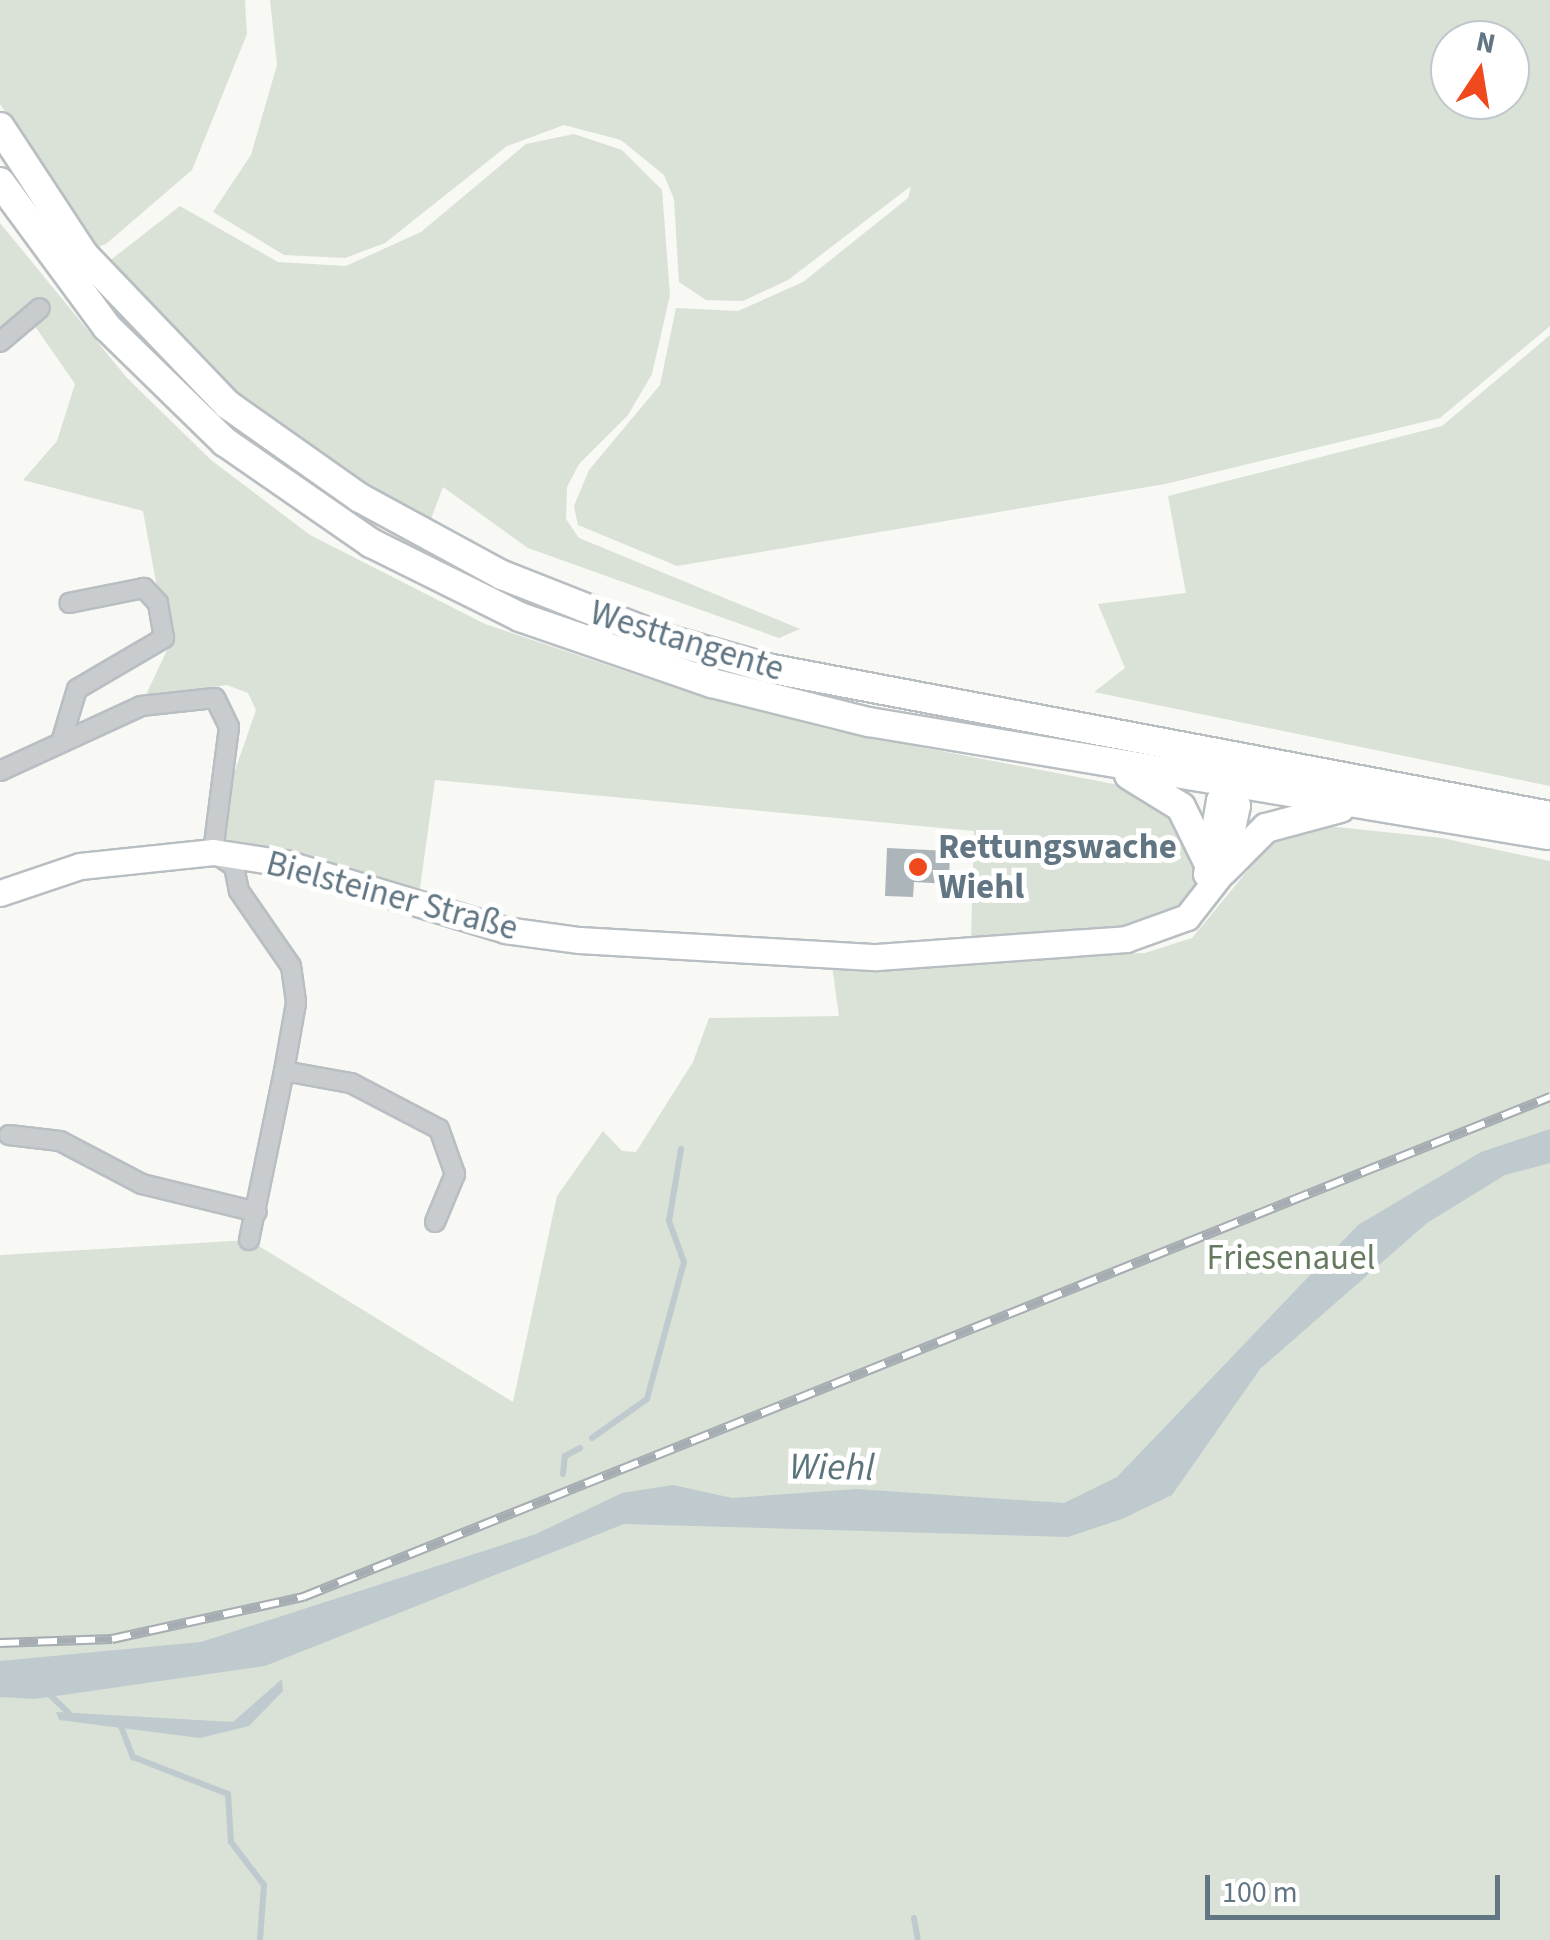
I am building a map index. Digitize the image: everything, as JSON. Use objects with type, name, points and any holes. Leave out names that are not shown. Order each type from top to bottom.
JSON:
[{"type":"main road","name":"Westtangente","points":[[0,127],[84,255],[189,370],[314,469],[454,551],[588,612],[712,654],[932,705],[1279,764],[1550,816]]},
{"type":"main road","name":"Westtangente","points":[[0,182],[72,284],[184,406],[268,476],[424,572],[561,634],[712,682],[868,722],[1378,804],[1550,836]]},
{"type":"main road","points":[[1204,752],[1232,782],[1237,810],[1216,866]]},
{"type":"main road","points":[[1101,762],[1181,807],[1216,866]]},
{"type":"main road","points":[[1232,782],[1279,764]]},
{"type":"main road","points":[[1216,866],[1279,822],[1378,804]]},
{"type":"main road","name":"Bielsteiner Straße","points":[[0,894],[80,866],[212,852],[286,862],[506,930],[789,947],[882,941],[922,950],[1126,939],[1174,926],[1202,898],[1216,866]]},
{"type":"street","points":[[0,342],[40,308]]},
{"type":"street","points":[[62,739],[76,688],[164,638],[158,603],[144,588],[69,603]]},
{"type":"street","points":[[0,772],[62,739],[140,706],[215,698],[229,727],[212,852],[234,866],[239,892],[291,966],[296,1003],[249,1240]]},
{"type":"street","points":[[284,1070],[351,1083],[439,1130],[455,1174],[435,1222]]},
{"type":"street","points":[[9,1135],[60,1141],[142,1184],[257,1212]]},
{"type":"green space","points":[[0,0],[245,0],[247,34],[192,170],[106,244],[95,248],[0,104]]},
{"type":"green space","points":[[270,0],[1550,0],[1550,326],[1440,418],[1165,484],[677,566],[578,525],[574,506],[589,470],[660,385],[676,308],[738,311],[803,282],[908,198],[911,186],[788,280],[743,301],[706,300],[679,282],[674,199],[664,175],[621,140],[564,125],[507,146],[385,243],[345,258],[284,255],[213,212],[251,155],[277,65]]},
{"type":"green space","points":[[574,134],[622,150],[662,190],[670,295],[652,374],[628,415],[579,464],[567,487],[566,519],[579,538],[800,629],[779,638],[528,548],[443,487],[428,527],[245,403],[108,262],[180,206],[278,262],[346,266],[421,232],[526,144]]},
{"type":"green space","points":[[0,223],[127,378],[211,460],[310,535],[485,624],[684,691],[831,730],[1145,790],[1192,842],[1196,880],[1188,898],[1163,919],[1119,930],[971,939],[974,831],[435,780],[419,895],[226,841],[220,835],[230,785],[256,710],[248,693],[227,685],[145,697],[168,648],[143,511],[23,480],[57,441],[75,384],[28,316],[0,338]]},
{"type":"green space","points":[[1550,335],[1550,786],[1094,692],[1125,668],[1098,604],[1186,593],[1168,496],[1442,426]]},
{"type":"green space","name":"Friesenauel","points":[[1317,825],[1442,838],[1550,861],[1550,1940],[0,1940],[0,1255],[249,1240],[513,1402],[557,1196],[603,1131],[622,1151],[636,1152],[693,1062],[709,1018],[839,1016],[832,965],[1145,953],[1192,938],[1272,841]]},
{"type":"shaded area","points":[[1550,1129],[1550,1163],[1505,1175],[1427,1223],[1260,1369],[1172,1495],[1122,1519],[1068,1537],[624,1524],[265,1666],[35,1699],[0,1697],[0,1661],[201,1642],[536,1534],[622,1493],[673,1485],[732,1498],[857,1489],[1064,1503],[1117,1477],[1358,1225],[1481,1152]]},
{"type":"shaded area","points":[[282,1679],[283,1691],[249,1726],[200,1738],[59,1720],[56,1712],[233,1722]]},
{"type":"building","name":"Rettungswache Wiehl","points":[[887,848],[950,851],[949,884],[914,882],[913,897],[885,896]]},
{"type":"waterway","points":[[592,1438],[647,1399],[684,1262],[669,1221],[681,1149]]},
{"type":"waterway","points":[[563,1474],[565,1456],[580,1448]]},
{"type":"waterway","points":[[48,1693],[68,1712]]},
{"type":"waterway","points":[[119,1721],[133,1757],[228,1794],[231,1842],[264,1885],[260,1940]]},
{"type":"waterway","points":[[914,1918],[918,1940]]},
{"type":"railway","points":[[0,1643],[112,1639],[303,1597],[1550,1097]]},
{"type":"place","name":"Rettungswache Wiehl","points":[[918,867]]},
{"type":"water label","name":"Wiehl","points":[[832,1468]]}]
